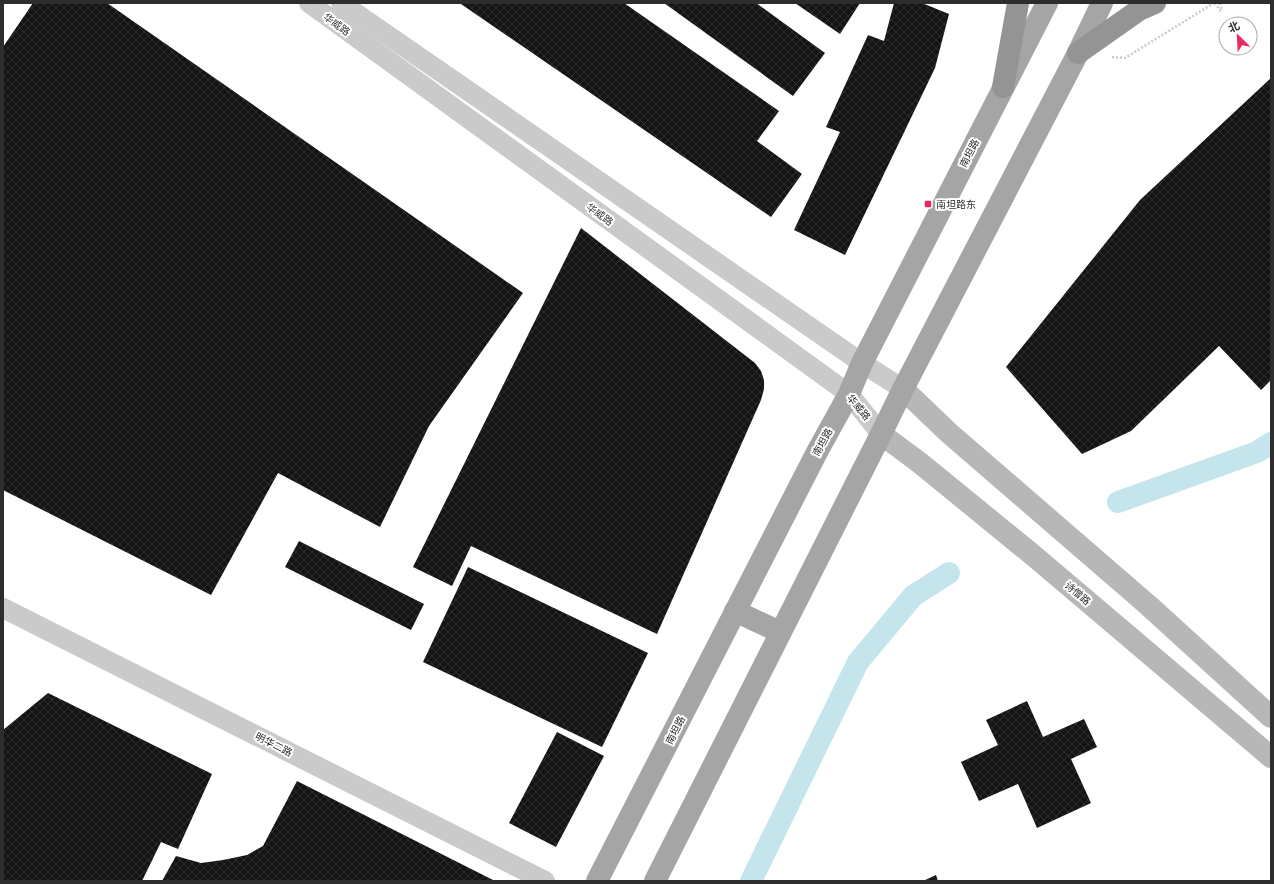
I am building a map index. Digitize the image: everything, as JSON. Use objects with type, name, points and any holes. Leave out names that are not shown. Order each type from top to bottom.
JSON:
[{"type":"highway","points":[[1003,87],[1018,3]]},
{"type":"highway","points":[[1078,53],[1139,10],[1155,3]]},
{"type":"main road","name":"南坦路","points":[[598,881],[735,611],[814,458],[849,394],[862,363],[1047,3]]},
{"type":"main road","points":[[655,881],[881,434],[902,389],[1078,53],[1102,3]]},
{"type":"main road","points":[[735,611],[780,632]]},
{"type":"street","name":"华威路","points":[[309,3],[849,394],[881,434]]},
{"type":"street","points":[[341,3],[862,363],[902,389],[949,434],[1148,605],[1271,717]]},
{"type":"street","name":"诗僧路","points":[[881,434],[920,463],[1028,551],[1271,757]]},
{"type":"street","name":"明华二路","points":[[3,608],[545,881]]},
{"type":"path","points":[[1125,58],[1214,3],[1222,13],[1220,3]]},
{"type":"building","points":[[33,3],[107,3],[523,293],[429,426],[380,527],[278,473],[211,595],[3,490],[3,47]]},
{"type":"building","points":[[624,3],[779,111],[757,141],[802,174],[771,217],[461,4]]},
{"type":"building","points":[[664,3],[756,3],[825,53],[793,96]]},
{"type":"building","points":[[795,3],[860,3],[840,34]]},
{"type":"building","points":[[894,3],[922,3],[949,14],[935,68],[845,255],[794,230],[840,132],[826,127],[868,35],[884,41]]},
{"type":"building","points":[[1271,78],[1271,380],[1261,390],[1219,346],[1131,431],[1082,454],[1006,367],[1140,200]]},
{"type":"building","points":[[581,228],[755,363],[761,371],[764,380],[764,389],[761,400],[657,634],[471,546],[452,586],[413,567]]},
{"type":"building","points":[[299,541],[424,604],[411,630],[285,567]]},
{"type":"building","points":[[468,567],[648,653],[602,747],[423,662]]},
{"type":"building","points":[[48,693],[212,774],[178,849],[161,842],[142,881],[3,881],[3,730]]},
{"type":"building","points":[[1027,701],[1043,737],[1084,719],[1097,747],[1071,759],[1091,803],[1037,828],[1018,784],[979,801],[961,762],[998,745],[986,720]]},
{"type":"building","points":[[557,732],[604,756],[556,847],[509,823]]},
{"type":"building","points":[[297,781],[495,881],[162,881],[176,856],[201,863],[247,855],[263,846]]},
{"type":"building","points":[[936,875],[938,881],[923,881]]},
{"type":"waterway","points":[[1118,502],[1257,452],[1271,443]]},
{"type":"waterway","points":[[751,881],[858,662],[913,596],[949,573]]},
{"type":"place","name":"南坦路东","points":[[928,204]]}]
